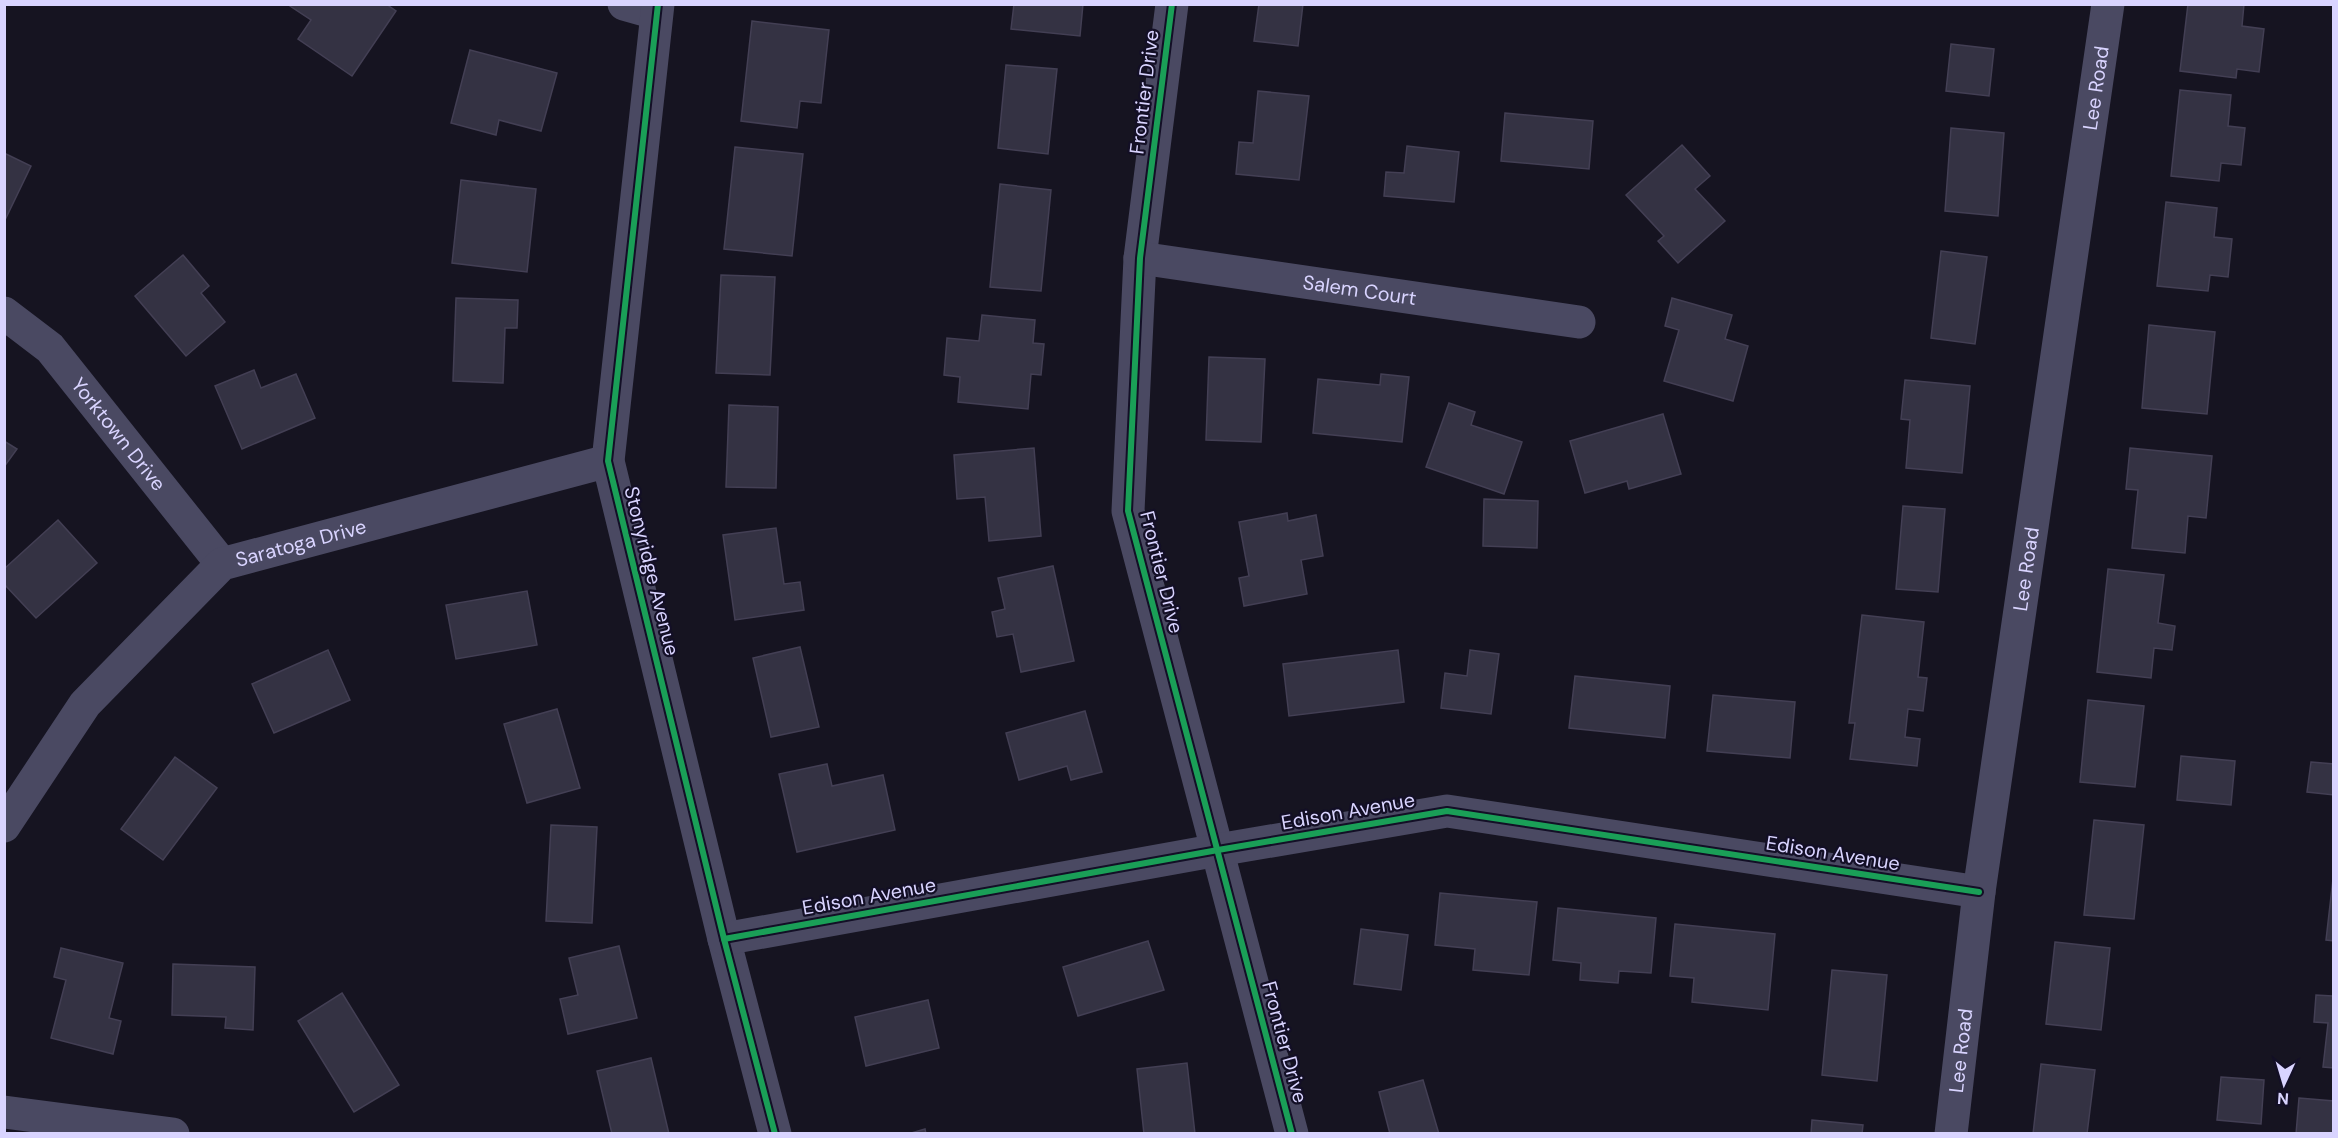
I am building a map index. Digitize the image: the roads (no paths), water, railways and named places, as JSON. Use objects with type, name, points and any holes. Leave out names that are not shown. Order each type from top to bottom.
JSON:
[{"type":"street","points":[[624,4],[657,9]]},
{"type":"street","name":"Frontier Drive","points":[[1172,4],[1140,258],[1128,511],[1292,1134]]},
{"type":"street","name":"Lee Road","points":[[1951,1134],[1979,892],[2108,4]]},
{"type":"street","name":"Stonyridge Avenue","points":[[657,9],[608,461],[724,939],[775,1134]]},
{"type":"street","name":"Salem Court","points":[[1140,258],[1579,322]]},
{"type":"street","name":"Yorktown Drive","points":[[4,313],[50,348],[222,564]]},
{"type":"street","name":"Saratoga Drive","points":[[4,826],[85,704],[222,564],[608,461]]},
{"type":"street","name":"Edison Avenue","points":[[724,939],[1447,811],[1979,892]]},
{"type":"street","points":[[4,1112],[173,1134]]}]
